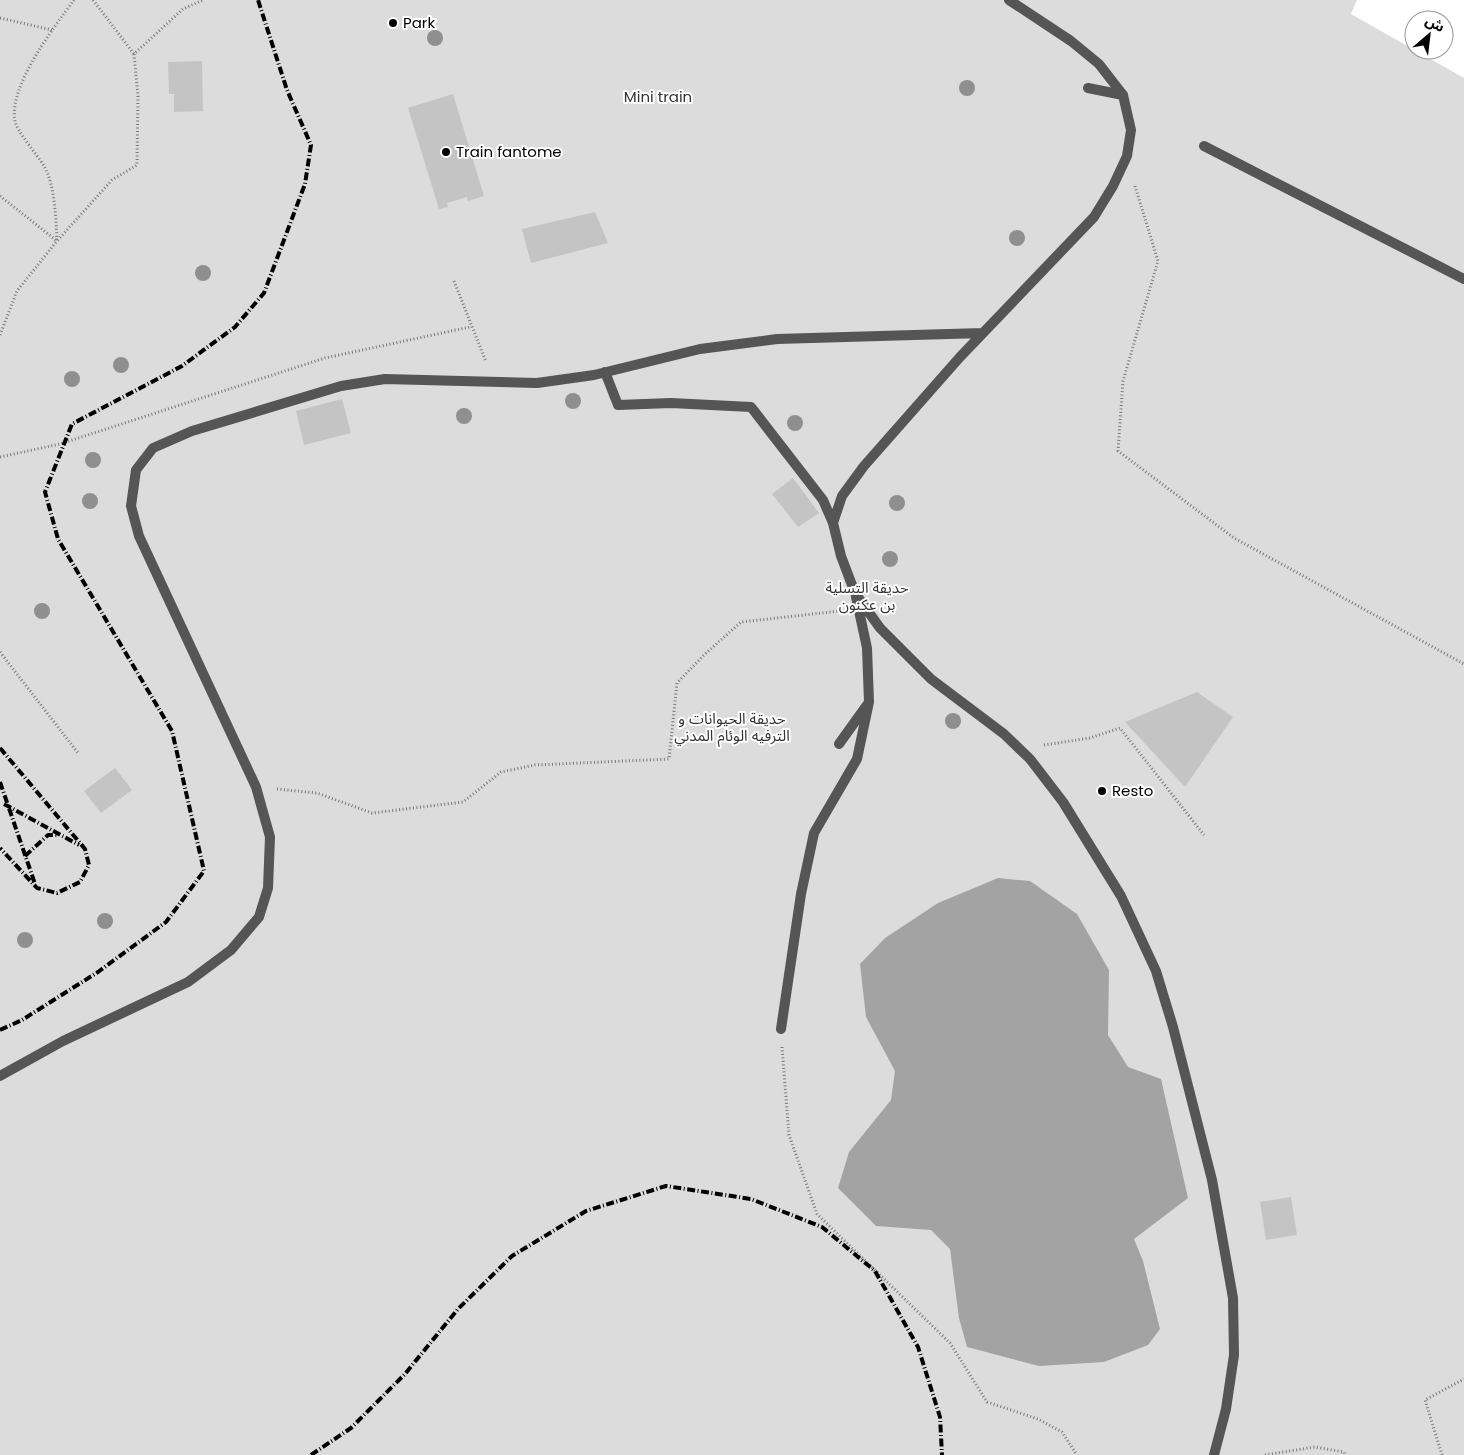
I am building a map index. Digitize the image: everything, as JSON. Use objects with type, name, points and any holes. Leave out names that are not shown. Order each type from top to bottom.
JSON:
[{"type":"street","points":[[833,523],[842,496],[864,466],[983,333],[1094,217],[1113,186],[1127,156],[1131,130],[1123,95],[1099,64],[1071,41],[1009,0]]},
{"type":"street","points":[[1088,88],[1123,95]]},
{"type":"street","points":[[1204,146],[1464,279]]},
{"type":"street","points":[[0,1076],[63,1041],[188,982],[231,950],[259,917],[268,888],[270,837],[256,787],[139,536],[131,506],[136,470],[153,448],[192,431],[341,386],[385,379],[537,383],[605,372],[700,350],[777,339],[983,333]]},
{"type":"street","points":[[605,372],[618,405],[671,403],[752,407],[823,500],[833,523],[841,556],[855,593],[867,648],[869,702],[857,759],[814,833],[801,894],[781,1029]]},
{"type":"street","points":[[855,593],[880,628],[931,679],[1004,734],[1030,759],[1063,802],[1121,896],[1156,971],[1174,1027],[1212,1180],[1234,1298],[1234,1355],[1226,1409],[1214,1455]]},
{"type":"street","points":[[839,744],[869,702]]},
{"type":"path","points":[[57,241],[56,212],[45,168],[15,122],[18,89],[52,30],[74,0]]},
{"type":"path","points":[[0,334],[18,291],[57,241],[112,180],[137,165],[138,96],[134,54],[93,0]]},
{"type":"path","points":[[134,54],[184,9],[203,0]]},
{"type":"path","points":[[0,18],[52,30]]},
{"type":"path","points":[[1127,156],[1158,261],[1123,381],[1118,451],[1234,538],[1464,664]]},
{"type":"path","points":[[0,196],[57,241]]},
{"type":"path","points":[[454,282],[470,327],[494,382]]},
{"type":"path","points":[[0,457],[60,444],[325,358],[470,327]]},
{"type":"path","points":[[256,787],[317,793],[372,813],[463,802],[501,772],[535,765],[669,759],[677,683],[704,654],[741,622],[858,609]]},
{"type":"path","points":[[0,652],[78,752]]},
{"type":"path","points":[[1019,748],[1090,738],[1120,728],[1204,835]]},
{"type":"path","points":[[781,1029],[789,1134],[817,1214],[950,1343],[987,1402],[1038,1419],[1062,1432],[1077,1455]]},
{"type":"path","points":[[1442,1455],[1425,1400],[1464,1379]]},
{"type":"path","points":[[1265,1455],[1315,1447],[1344,1452],[1345,1455]]},
{"type":"green space","name":"حديقة الحيوانات و الترفيه الوئام المدني","points":[[0,0],[1357,0],[1351,14],[1404,44],[1404,60],[1432,60],[1464,78],[1464,1455],[0,1455]]},
{"type":"shaded area","points":[[998,878],[1030,881],[1077,914],[1109,970],[1108,1035],[1128,1067],[1161,1079],[1188,1198],[1134,1239],[1143,1261],[1160,1329],[1148,1345],[1104,1362],[1039,1366],[967,1347],[959,1318],[950,1249],[931,1230],[876,1226],[838,1188],[849,1152],[891,1100],[895,1071],[866,1017],[860,964],[885,938],[938,903]]},
{"type":"building","points":[[202,61],[203,111],[174,112],[174,94],[169,94],[168,62]]},
{"type":"building","name":"Train fantome","points":[[453,94],[484,196],[468,201],[467,197],[447,203],[448,207],[439,209],[408,108]]},
{"type":"building","points":[[595,212],[608,243],[531,263],[522,229]]},
{"type":"building","points":[[342,399],[351,433],[304,445],[296,411]]},
{"type":"building","points":[[793,478],[819,513],[798,527],[772,494]]},
{"type":"building","points":[[1197,692],[1233,717],[1185,787],[1125,722]]},
{"type":"building","points":[[115,768],[132,790],[101,813],[84,791]]},
{"type":"building","points":[[1291,1197],[1297,1235],[1266,1240],[1260,1202]]},
{"type":"railway","points":[[0,1030],[22,1020],[98,972],[166,922],[204,871],[172,731],[58,539],[45,492],[72,424],[182,366],[235,327],[264,293],[305,184],[311,145],[287,90],[258,0]]},
{"type":"railway","points":[[0,748],[85,849],[89,865],[80,882],[57,893],[37,888],[0,848]]},
{"type":"railway","points":[[0,782],[35,884]]},
{"type":"railway","points":[[4,804],[79,845]]},
{"type":"railway","points":[[25,856],[48,835],[59,835]]},
{"type":"railway","points":[[311,1455],[351,1428],[405,1374],[458,1309],[512,1256],[586,1211],[666,1186],[751,1199],[822,1227],[875,1271],[918,1347],[940,1417],[942,1455]]},
{"type":"place","name":"Park","points":[[393,23]]},
{"type":"place","name":"Train fantome","points":[[446,152]]},
{"type":"place","name":"Resto","points":[[1102,791]]},
{"type":"park label","name":"Mini train","points":[[658,97]]},
{"type":"park label","name":"حديقة التسلية بن عكنون","points":[[867,596]]}]
